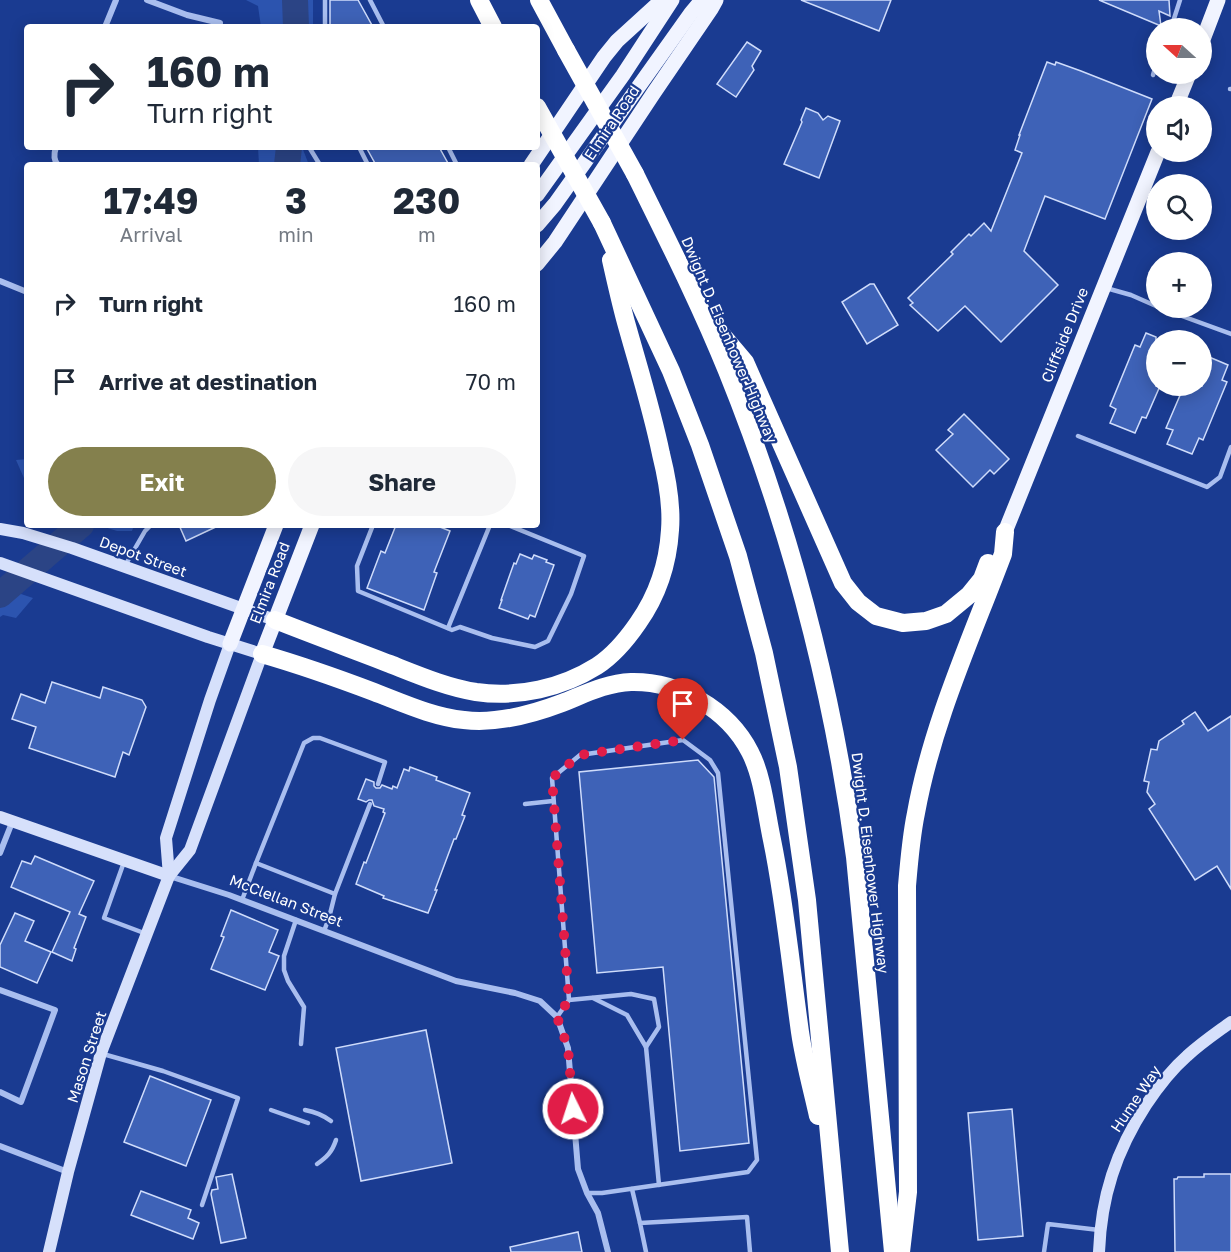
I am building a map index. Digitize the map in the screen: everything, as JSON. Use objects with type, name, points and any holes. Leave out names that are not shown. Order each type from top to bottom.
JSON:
[{"type":"highway","points":[[478,0],[491,24]]},
{"type":"highway","name":"Dwight D. Eisenhower Highway","points":[[539,0],[635,174],[701,310],[757,450],[783,528],[814,638],[833,721],[848,806],[856,867],[893,1252]]},
{"type":"highway","points":[[540,112],[602,224],[671,370],[700,445],[738,556],[764,653],[788,767],[807,900],[840,1252]]},
{"type":"highway","points":[[275,620],[425,678],[476,692],[510,694],[534,691],[568,682],[605,661],[625,641],[644,614],[656,591],[666,560],[670,529],[669,501],[655,425],[602,224]]},
{"type":"highway","points":[[701,310],[745,362],[843,583],[858,602],[876,616],[903,622],[926,621],[946,614],[969,595],[982,579],[992,551],[1005,532]]},
{"type":"highway","points":[[901,1252],[908,1191],[907,886],[910,849],[916,813],[939,723],[1004,554],[1005,532]]},
{"type":"highway","points":[[262,654],[302,665],[409,706],[465,720],[498,719],[535,712],[609,685],[631,682],[671,688],[693,696],[715,710],[734,727],[750,752],[760,782],[778,870],[801,1035],[835,1192]]},
{"type":"main road","points":[[533,162],[604,57],[617,41],[663,0]]},
{"type":"main road","name":"Elmira Road","points":[[540,191],[623,75],[672,0]]},
{"type":"main road","name":"Elmira Road","points":[[540,222],[702,0]]},
{"type":"main road","name":"Elmira Road","points":[[540,260],[555,242],[716,0]]},
{"type":"main road","points":[[1211,18],[1218,0]]},
{"type":"main road","name":"Cliffside Drive","points":[[1005,532],[1154,162]]},
{"type":"main road","name":"Elmira Road","points":[[230,644],[275,528]]},
{"type":"main road","name":"Elmira Road","points":[[262,654],[311,528]]},
{"type":"main road","name":"Depot Street","points":[[0,529],[23,533],[72,548],[275,620]]},
{"type":"main road","points":[[0,563],[262,654]]},
{"type":"main road","name":"Mason Street","points":[[170,876],[166,838],[230,644]]},
{"type":"main road","name":"Mason Street","points":[[50,1252],[68,1173],[101,1053],[170,876],[190,850],[262,654]]},
{"type":"main road","name":"McClellan Street","points":[[0,817],[170,876]]},
{"type":"main road","name":"Hume Way","points":[[1099,1252],[1104,1205],[1112,1172],[1127,1136],[1157,1089],[1186,1056],[1231,1022]]},
{"type":"street","points":[[106,24],[116,0]]},
{"type":"street","points":[[147,0],[187,15],[220,23]]},
{"type":"street","points":[[0,281],[24,291]]},
{"type":"street","points":[[0,853],[13,820]]},
{"type":"street","name":"McClellan Street","points":[[170,876],[242,900],[456,981],[515,993],[540,1002],[557,1017]]},
{"type":"street","points":[[0,990],[55,1010],[21,1102],[0,1092]]},
{"type":"street","points":[[557,1017],[568,1048],[578,1169],[598,1213],[608,1252]]},
{"type":"street","points":[[0,1146],[68,1173]]},
{"type":"lane","points":[[325,0],[325,24]]},
{"type":"lane","points":[[370,0],[382,24]]},
{"type":"lane","points":[[1174,18],[1180,0]]},
{"type":"lane","points":[[1103,287],[1146,302]]},
{"type":"lane","points":[[1188,318],[1231,334]]},
{"type":"lane","points":[[1078,436],[1207,487],[1220,477],[1231,447]]},
{"type":"lane","points":[[125,567],[145,528]]},
{"type":"lane","points":[[372,528],[357,566],[358,591],[452,630],[460,627],[492,638],[535,647],[548,641],[572,594],[584,556],[515,528]]},
{"type":"lane","points":[[448,628],[489,528]]},
{"type":"lane","points":[[242,900],[304,743],[313,738],[320,738],[385,762],[378,784]]},
{"type":"lane","points":[[557,1017],[569,1000],[552,778],[580,755],[683,740],[710,760],[718,773],[757,1160],[748,1172],[602,1193],[587,1193]]},
{"type":"lane","points":[[525,804],[553,801]]},
{"type":"lane","points":[[324,931],[335,894],[370,804]]},
{"type":"lane","points":[[124,861],[104,918],[147,934]]},
{"type":"lane","points":[[256,863],[335,894]]},
{"type":"lane","points":[[296,920],[284,956],[284,970],[304,1007],[301,1044]]},
{"type":"lane","points":[[569,1000],[631,994],[654,999],[659,1026],[646,1047]]},
{"type":"lane","points":[[592,998],[627,1015],[646,1047],[659,1185]]},
{"type":"lane","points":[[101,1053],[163,1071],[238,1098],[202,1205]]},
{"type":"lane","points":[[271,1110],[308,1123]]},
{"type":"lane","points":[[305,1110],[324,1115],[331,1121]]},
{"type":"lane","points":[[317,1164],[332,1152],[336,1140]]},
{"type":"lane","points":[[632,1189],[646,1252]]},
{"type":"lane","points":[[640,1223],[747,1217],[750,1252]]},
{"type":"lane","points":[[1044,1252],[1048,1224],[1100,1230]]},
{"type":"shaded area","points":[[246,0],[313,0],[313,24],[261,24],[258,6]]},
{"type":"shaded area","points":[[258,150],[303,150],[308,162],[259,162]]},
{"type":"shaded area","points":[[24,459],[24,478],[16,460]]},
{"type":"shaded area","points":[[108,528],[133,528],[132,531],[117,531]]},
{"type":"shaded area","points":[[0,587],[33,598],[16,618],[3,615],[0,617]]},
{"type":"building","points":[[330,0],[358,0],[371,24],[330,24]]},
{"type":"building","points":[[801,0],[891,0],[879,31]]},
{"type":"building","points":[[1099,0],[1169,0],[1170,16],[1159,11],[1160,18],[1146,20]]},
{"type":"building","points":[[747,42],[761,51],[752,66],[754,70],[736,97],[717,84]]},
{"type":"building","points":[[1047,62],[1055,65],[1056,62],[1146,97],[1146,114],[1105,219],[1045,196],[1024,251],[1058,285],[1001,342],[965,306],[938,331],[910,305],[913,303],[908,298],[953,254],[951,252],[969,234],[971,236],[984,223],[991,231],[1022,153],[1015,150]]},
{"type":"building","points":[[806,108],[818,113],[823,120],[828,116],[840,121],[819,178],[784,164]]},
{"type":"building","points":[[368,150],[441,150],[447,162],[374,162]]},
{"type":"building","points":[[870,284],[874,284],[898,325],[867,344],[842,302]]},
{"type":"building","points":[[1146,333],[1146,396],[1156,396],[1146,418],[1142,417],[1135,433],[1110,423],[1116,409],[1110,406],[1135,345],[1140,347]]},
{"type":"building","points":[[1212,358],[1228,365],[1222,380],[1227,382],[1203,440],[1199,438],[1192,454],[1167,444],[1173,430],[1166,428],[1180,396],[1212,396]]},
{"type":"building","points":[[964,414],[1009,459],[994,474],[990,470],[973,487],[936,450],[953,434],[948,430]]},
{"type":"building","points":[[180,528],[214,528],[186,541]]},
{"type":"building","points":[[395,528],[442,528],[450,531],[434,572],[437,573],[424,610],[367,588],[381,551],[385,553]]},
{"type":"building","points":[[520,554],[532,559],[534,555],[554,565],[535,617],[530,615],[528,619],[499,608],[514,563],[516,564]]},
{"type":"building","points":[[52,682],[100,698],[103,687],[142,700],[146,707],[129,755],[123,752],[115,777],[29,748],[36,727],[12,719],[21,694],[45,703]]},
{"type":"building","points":[[1195,712],[1208,731],[1231,716],[1231,889],[1217,866],[1195,880],[1149,809],[1155,804],[1147,792],[1149,782],[1144,781],[1151,749],[1157,750],[1159,741],[1184,724],[1182,721]]},
{"type":"building","points":[[698,760],[714,777],[749,1143],[680,1151],[663,967],[597,973],[579,772]]},
{"type":"building","points":[[410,767],[470,793],[462,815],[465,816],[456,839],[454,839],[428,913],[383,898],[384,896],[356,884],[385,813],[384,809],[374,806],[372,800],[366,802],[358,799],[366,779],[374,782],[376,788],[382,785],[392,789],[393,786],[397,788],[404,769],[409,771]]},
{"type":"building","points":[[35,856],[94,881],[79,914],[86,917],[74,948],[76,949],[72,961],[52,952],[70,912],[11,887],[22,861],[31,864]]},
{"type":"building","points":[[231,910],[278,930],[269,952],[279,956],[265,990],[211,969],[224,937],[221,936]]},
{"type":"building","points":[[15,913],[34,921],[25,941],[51,952],[37,983],[0,967],[0,945]]},
{"type":"building","points":[[426,1030],[452,1163],[361,1181],[336,1048]]},
{"type":"building","points":[[150,1076],[211,1100],[186,1166],[124,1142]]},
{"type":"building","points":[[1012,1109],[1023,1236],[978,1240],[968,1113]]},
{"type":"building","points":[[232,1174],[246,1238],[221,1243],[211,1194],[212,1190],[218,1189],[216,1177]]},
{"type":"building","points":[[1204,1174],[1231,1174],[1231,1252],[1175,1252],[1174,1179],[1204,1177]]},
{"type":"building","points":[[141,1191],[191,1210],[188,1218],[199,1223],[193,1239],[131,1215]]},
{"type":"building","points":[[578,1232],[582,1252],[511,1252],[510,1247]]},
{"type":"waterway","points":[[295,0],[296,24]]},
{"type":"waterway","points":[[287,162],[289,150]]},
{"type":"waterway","points":[[0,595],[78,528]]},
{"type":"route","points":[[573,1109],[568,1048],[557,1017],[569,1000],[552,778],[580,755],[683,740]]}]
